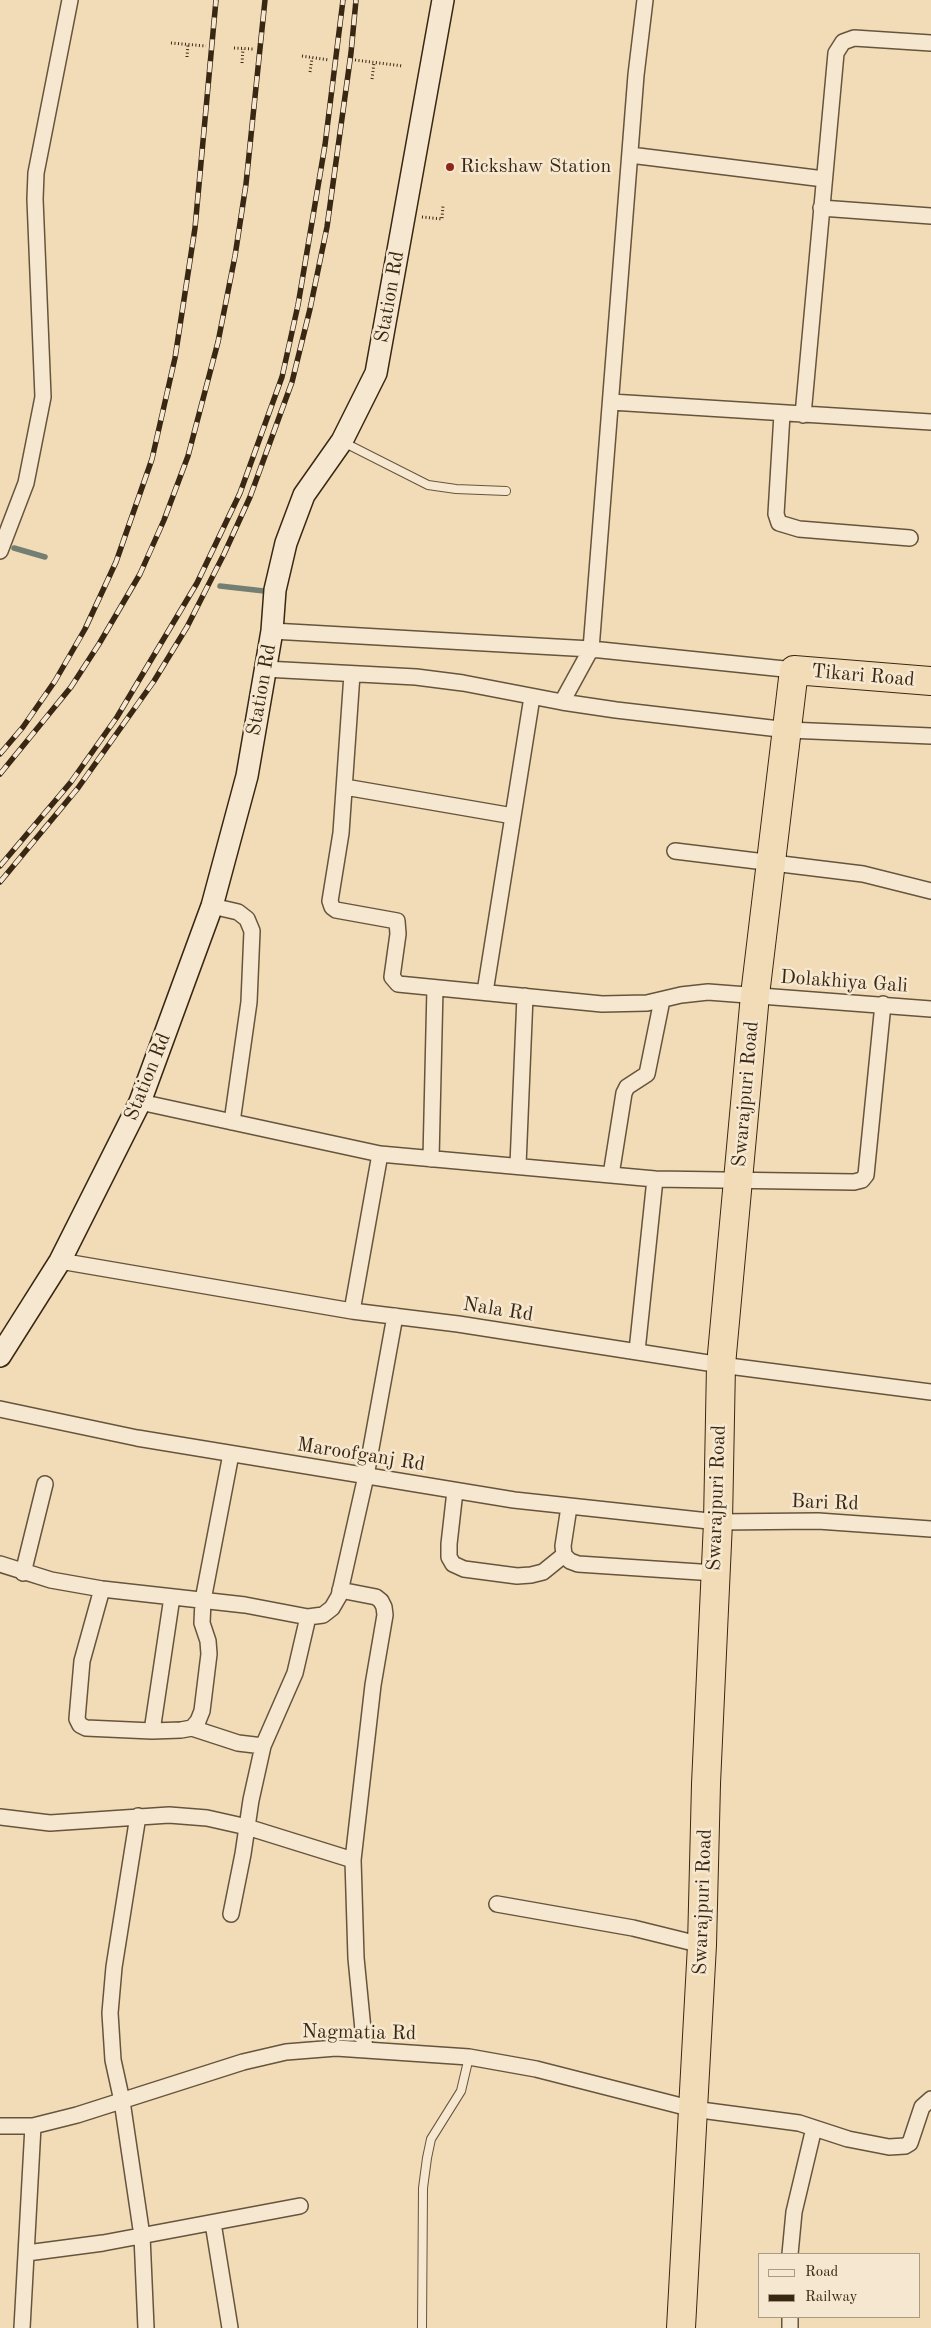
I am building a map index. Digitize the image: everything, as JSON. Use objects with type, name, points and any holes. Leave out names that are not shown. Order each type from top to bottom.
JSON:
[{"type":"highway","name":"Tikari Road","points":[[794,670],[931,681]]},
{"type":"highway","name":"Swarajpuri Road","points":[[681,2328],[702,1945],[718,1522],[721,1365],[755,995],[794,670]]},
{"type":"street","points":[[0,551],[26,483],[43,397],[34,198],[36,173],[70,0]]},
{"type":"street","name":"Station Rd","points":[[0,1356],[60,1260],[140,1102],[212,906],[247,776],[272,630],[276,590],[289,535],[304,495],[342,441],[376,373],[443,0]]},
{"type":"street","points":[[562,702],[591,650],[636,75],[645,0]]},
{"type":"street","points":[[803,415],[836,53],[843,42],[854,38],[931,43]]},
{"type":"street","points":[[630,154],[824,179]]},
{"type":"street","points":[[821,208],[931,216]]},
{"type":"street","points":[[611,402],[931,422]]},
{"type":"street","points":[[782,414],[776,514],[779,523],[799,529],[910,538]]},
{"type":"street","points":[[272,630],[591,650],[794,670]]},
{"type":"street","points":[[265,669],[416,677],[562,702],[788,730],[931,736]]},
{"type":"street","points":[[352,674],[346,787],[513,816]]},
{"type":"street","points":[[485,992],[532,697]]},
{"type":"street","name":"Dolakhiya Gali","points":[[346,787],[341,833],[330,894],[332,907],[336,910],[396,921],[398,924],[392,977],[398,984],[624,1004],[708,992],[931,1009]]},
{"type":"street","points":[[675,850],[771,864],[862,874],[931,891]]},
{"type":"street","points":[[212,906],[238,912],[247,919],[252,931],[249,1002],[232,1122]]},
{"type":"street","points":[[431,1159],[435,988]]},
{"type":"street","points":[[518,1165],[525,996]]},
{"type":"street","points":[[611,1175],[624,1093],[628,1087],[647,1074],[662,1000]]},
{"type":"street","points":[[140,1102],[380,1154],[518,1165],[655,1179],[738,1182],[854,1182],[862,1180],[866,1175],[883,1004]]},
{"type":"street","points":[[352,1311],[380,1154]]},
{"type":"street","points":[[637,1351],[655,1179]]},
{"type":"street","name":"Nala Rd","points":[[60,1260],[352,1311],[637,1351],[721,1365],[931,1392]]},
{"type":"street","points":[[0,1564],[23,1573],[102,1589],[203,1600],[308,1617],[323,1615],[332,1608],[340,1590],[366,1476],[395,1316]]},
{"type":"street","name":"Maroofganj Rd","points":[[0,1409],[137,1438],[454,1491],[569,1507],[718,1522]]},
{"type":"street","points":[[192,1728],[198,1721],[202,1711],[209,1654],[208,1641],[202,1622],[203,1600],[231,1454]]},
{"type":"street","points":[[23,1573],[45,1484]]},
{"type":"street","points":[[454,1491],[449,1544],[449,1556],[453,1564],[464,1569],[517,1576],[531,1575],[544,1572],[564,1555]]},
{"type":"street","points":[[569,1507],[563,1546],[564,1555],[578,1564],[715,1573]]},
{"type":"street","name":"Bari Rd","points":[[718,1522],[818,1521],[931,1529]]},
{"type":"street","points":[[102,1589],[82,1661],[77,1719],[80,1725],[86,1728],[152,1731],[192,1728],[230,1741],[263,1746]]},
{"type":"street","points":[[340,1590],[376,1597],[384,1607],[385,1615],[373,1685],[353,1860],[356,1958],[365,2050]]},
{"type":"street","points":[[152,1731],[172,1598]]},
{"type":"street","points":[[231,1914],[263,1746],[295,1673],[308,1617]]},
{"type":"street","points":[[0,1818],[50,1823],[138,1816],[188,1816],[247,1827],[353,1860]]},
{"type":"street","points":[[138,1816],[114,1968],[110,2013],[113,2060],[122,2101],[142,2236],[146,2328]]},
{"type":"street","points":[[497,1904],[633,1928],[702,1945]]},
{"type":"street","name":"Nagmatia Rd","points":[[0,2126],[33,2126],[77,2115],[243,2062],[286,2052],[336,2048],[469,2057],[536,2069],[693,2109],[773,2118],[848,2139],[889,2147],[905,2146],[910,2142],[922,2107],[931,2098]]},
{"type":"street","points":[[22,2328],[33,2126]]},
{"type":"street","points":[[790,2253],[794,2212],[814,2128]]},
{"type":"street","points":[[27,2252],[142,2236],[300,2206]]},
{"type":"street","points":[[213,2223],[230,2328]]},
{"type":"lane","points":[[342,441],[428,485],[456,489],[506,491]]},
{"type":"lane","points":[[422,2328],[423,2188],[430,2139],[461,2091],[469,2057]]},
{"type":"path","points":[[172,43],[206,46]]},
{"type":"path","points":[[187,57],[188,44]]},
{"type":"path","points":[[234,48],[253,50]]},
{"type":"path","points":[[242,63],[243,48]]},
{"type":"path","points":[[302,56],[329,60]]},
{"type":"path","points":[[310,72],[312,58]]},
{"type":"path","points":[[355,60],[403,66]]},
{"type":"path","points":[[372,79],[374,63]]},
{"type":"path","points":[[404,216],[442,219],[443,205]]},
{"type":"waterway","points":[[14,548],[45,557]]},
{"type":"waterway","points":[[220,586],[264,591]]},
{"type":"railway","points":[[0,754],[23,727],[55,681],[85,629],[116,562],[152,459],[175,358],[195,228],[216,0]]},
{"type":"railway","points":[[0,774],[71,687],[99,644],[140,574],[164,520],[188,456],[218,342],[235,256],[246,184],[265,0]]},
{"type":"railway","points":[[0,866],[71,782],[117,717],[197,583],[240,493],[282,377],[298,305],[325,145],[343,0]]},
{"type":"railway","points":[[0,882],[78,788],[154,681],[187,627],[250,497],[292,382],[310,309],[327,227],[351,53],[356,0]]},
{"type":"place","name":"Rickshaw Station","points":[[450,167]]}]
